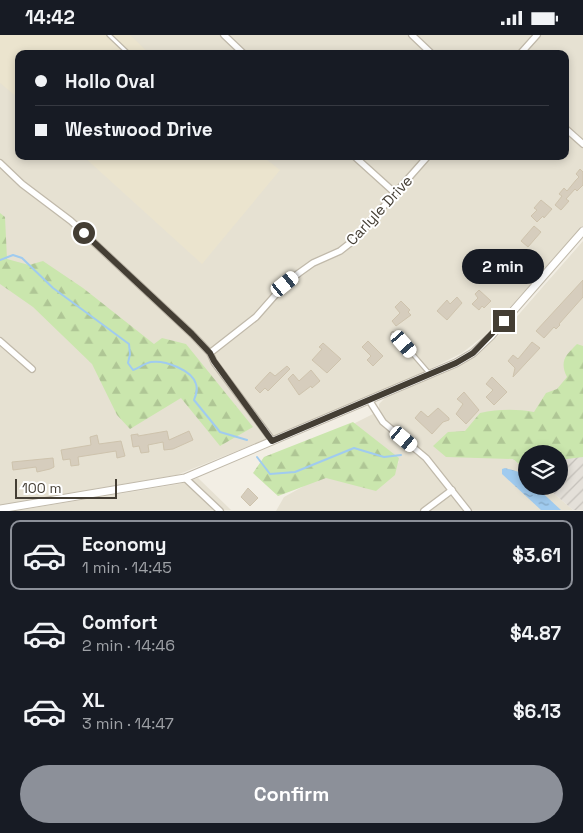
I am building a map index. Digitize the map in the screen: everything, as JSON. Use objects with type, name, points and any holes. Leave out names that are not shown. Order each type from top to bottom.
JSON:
[{"type":"street","points":[[224,35],[240,50]]},
{"type":"street","points":[[412,35],[428,50]]},
{"type":"street","points":[[524,50],[537,35]]},
{"type":"street","points":[[569,132],[583,144]]},
{"type":"street","points":[[358,160],[395,193]]},
{"type":"street","name":"Carlyle Drive","points":[[210,353],[256,317],[285,284],[299,273],[312,263],[340,251],[354,240],[424,160]]},
{"type":"street","points":[[0,163],[22,184],[71,221],[192,334],[210,353],[272,441]]},
{"type":"street","points":[[0,509],[185,477],[456,363],[473,353],[491,336],[583,231]]},
{"type":"street","points":[[0,341],[32,369]]},
{"type":"street","points":[[369,400],[383,421],[421,454],[468,511]]},
{"type":"street","points":[[185,477],[220,511]]},
{"type":"street","points":[[424,511],[452,490]]},
{"type":"lane","points":[[109,35],[125,50]]},
{"type":"lane","points":[[393,334],[430,374]]},
{"type":"shaded area","points":[[0,35],[583,35],[583,226],[485,335],[462,353],[416,376],[177,475],[0,505]]},
{"type":"shaded area","points":[[0,35],[130,35],[146,50],[15,50],[15,96],[0,83]]},
{"type":"shaded area","points":[[87,160],[267,160],[280,170],[202,264]]},
{"type":"shaded area","points":[[583,241],[583,385],[526,445],[518,445],[518,454],[513,459],[518,463],[518,495],[556,495],[573,510],[276,511],[284,497],[326,474],[371,484],[399,462],[351,425],[379,411],[379,404],[385,398],[477,354],[506,329]]},
{"type":"shaded area","points":[[583,385],[583,510],[573,510],[556,495],[568,495],[568,445],[526,445]]},
{"type":"shaded area","points":[[518,454],[518,463],[513,459]]},
{"type":"shaded area","points":[[198,478],[231,510],[15,511],[179,484]]},
{"type":"green space","points":[[0,213],[5,217],[7,259],[29,265],[43,261],[83,288],[154,344],[162,338],[186,344],[253,427],[220,446],[181,398],[130,429],[117,415],[92,364],[33,307],[0,284]]},
{"type":"green space","points":[[577,344],[583,346],[583,457],[568,459],[568,445],[518,445],[518,463],[513,459],[446,457],[433,446],[448,432],[465,431],[480,413],[507,410],[534,412],[546,393],[557,389],[567,377],[564,362]]},
{"type":"green space","points":[[353,422],[399,458],[395,475],[376,491],[326,478],[278,496],[253,473],[264,457]]},
{"type":"water","points":[[502,469],[518,472],[518,489],[502,474]]},
{"type":"water","points":[[525,495],[545,495],[561,510],[541,510]]},
{"type":"building","points":[[580,169],[583,172],[583,185],[577,191],[575,189],[566,199],[569,201],[561,210],[555,205],[562,196],[559,194],[564,188],[567,191],[579,177],[576,174]]},
{"type":"building","points":[[541,200],[552,209],[544,218],[543,216],[537,222],[531,216],[537,210],[534,208]]},
{"type":"building","points":[[534,226],[541,232],[528,247],[521,241]]},
{"type":"building","points":[[513,251],[519,256],[498,280],[492,274]]},
{"type":"building","points":[[583,280],[583,297],[560,325],[556,329],[554,327],[544,338],[536,331]]},
{"type":"building","points":[[479,290],[491,301],[479,310],[472,304],[478,298],[475,294]]},
{"type":"building","points":[[457,297],[462,303],[447,320],[437,311],[447,300],[450,304]]},
{"type":"building","points":[[401,301],[410,310],[408,312],[411,315],[396,326],[392,321],[400,313],[395,307]]},
{"type":"building","points":[[368,341],[383,356],[373,366],[367,360],[371,356],[362,347]]},
{"type":"building","points":[[532,342],[540,348],[513,377],[515,368],[508,361],[513,355],[518,359]]},
{"type":"building","points":[[323,343],[341,359],[327,373],[312,360],[322,349],[319,347]]},
{"type":"building","points":[[287,366],[290,369],[268,391],[265,388],[260,393],[255,388],[270,372],[275,376]]},
{"type":"building","points":[[311,370],[320,381],[299,395],[288,379],[293,374],[299,381]]},
{"type":"building","points":[[492,377],[507,392],[494,405],[486,397],[493,390],[486,384]]},
{"type":"building","points":[[464,392],[479,410],[466,424],[456,414],[463,404],[457,399]]},
{"type":"building","points":[[438,408],[449,420],[443,422],[432,434],[415,418],[421,411],[428,417]]},
{"type":"building","points":[[167,431],[169,440],[189,431],[193,440],[173,449],[164,450],[163,442],[148,445],[149,452],[141,453],[139,446],[133,447],[131,435],[138,434],[138,436]]},
{"type":"building","points":[[97,435],[99,444],[121,441],[125,456],[117,458],[116,451],[78,457],[79,465],[71,466],[70,459],[63,460],[61,450],[91,445],[90,437]]},
{"type":"building","points":[[53,458],[54,467],[50,469],[37,472],[36,467],[13,470],[12,462]]},
{"type":"building","points":[[248,488],[258,498],[250,506],[241,497]]},
{"type":"waterway","points":[[0,260],[13,255],[22,258],[53,288],[129,344],[130,354],[128,363],[133,370],[149,363],[157,362],[170,364],[184,370],[197,386],[194,400],[220,432],[247,440]]},
{"type":"waterway","points":[[257,457],[270,474],[295,472],[354,448],[384,457],[401,455]]},
{"type":"route","points":[[84,233],[210,353],[272,441],[456,363],[473,353],[504,321]]}]
